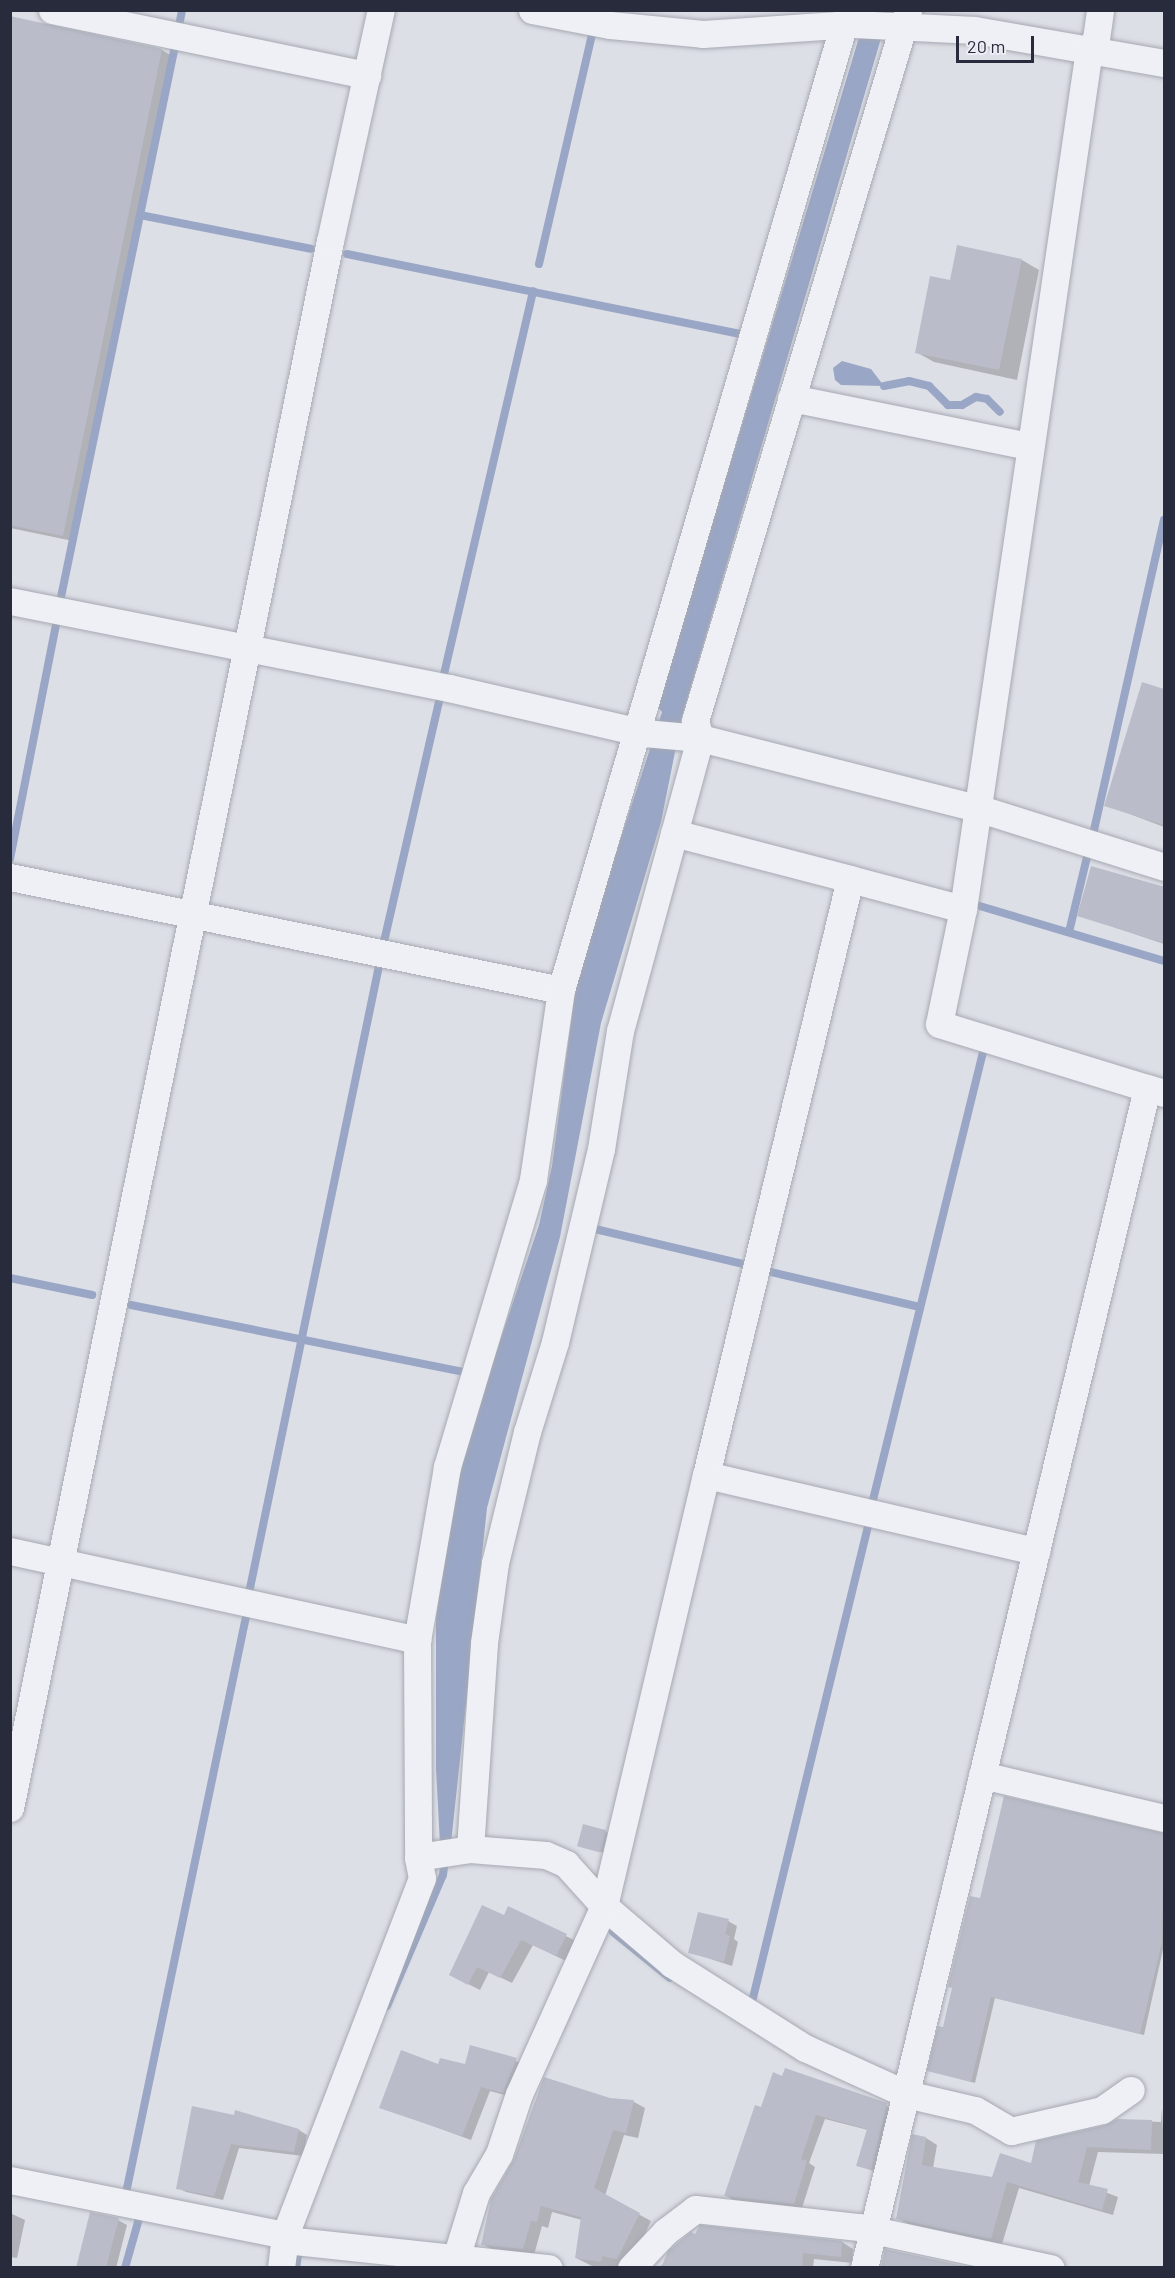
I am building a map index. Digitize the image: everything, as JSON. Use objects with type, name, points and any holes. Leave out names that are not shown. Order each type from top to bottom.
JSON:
[{"type":"street","points":[[52,10],[367,75]]},
{"type":"street","points":[[10,1808],[247,650],[381,10]]},
{"type":"street","points":[[532,10],[610,25],[703,34],[849,20],[901,20],[975,30],[1164,63]]},
{"type":"street","points":[[864,2268],[1036,1551],[1156,1091],[939,1024],[963,909],[1089,50],[1096,39],[1100,10]]},
{"type":"street","points":[[281,2268],[285,2235],[422,1878],[417,1640],[447,1467],[533,1180],[561,990],[640,732],[849,20]]},
{"type":"street","points":[[464,1850],[484,1643],[495,1563],[526,1432],[555,1342],[601,1149],[620,1031],[674,833],[695,721],[901,20]]},
{"type":"street","points":[[791,398],[1030,446]]},
{"type":"street","points":[[10,601],[247,650],[449,688],[640,732],[692,736],[977,808],[1164,867]]},
{"type":"street","points":[[674,833],[963,909]]},
{"type":"street","points":[[10,877],[561,990]]},
{"type":"street","points":[[456,2258],[476,2193],[499,2154],[519,2094],[604,1906],[850,879]]},
{"type":"street","points":[[706,1475],[1036,1551]]},
{"type":"street","points":[[10,1551],[417,1640]]},
{"type":"street","points":[[982,1775],[1164,1818]]},
{"type":"street","points":[[423,1856],[464,1850],[546,1855],[566,1864],[604,1906],[672,1964],[806,2048],[906,2094],[975,2110],[1011,2131],[1102,2110],[1131,2090]]},
{"type":"street","points":[[10,2180],[285,2235],[295,2241],[394,2260],[456,2258],[549,2268]]},
{"type":"street","points":[[631,2268],[665,2232],[695,2209],[859,2227],[873,2232],[1051,2268]]},
{"type":"water","points":[[867,11],[889,11],[682,717],[661,822],[601,1023],[560,1237],[487,1508],[449,1862],[441,1863],[436,1769],[436,1618],[459,1463],[539,1225],[552,1166],[578,969],[662,712],[657,706]]},
{"type":"water","points":[[842,361],[871,369],[884,386],[841,385],[835,380],[833,368]]},
{"type":"building","points":[[10,16],[162,49],[63,536],[10,525]]},
{"type":"building","points":[[957,245],[1022,259],[999,370],[915,353],[930,276],[950,280]]},
{"type":"building","points":[[1142,682],[1164,689],[1164,825],[1104,806]]},
{"type":"building","points":[[1091,866],[1164,887],[1164,943],[1077,916]]},
{"type":"building","points":[[1004,1796],[1164,1833],[1162,1942],[1140,2034],[991,1997],[971,2082],[927,2071],[938,2026],[943,2027],[952,1988],[948,1987],[970,1896],[980,1898]]},
{"type":"building","points":[[583,1824],[606,1830],[600,1852],[577,1846]]},
{"type":"building","points":[[482,1905],[504,1915],[508,1906],[567,1934],[556,1956],[521,1940],[500,1978],[477,1967],[468,1985],[449,1975]]},
{"type":"building","points":[[698,1912],[729,1919],[725,1934],[730,1936],[724,1962],[688,1953]]},
{"type":"building","points":[[470,2045],[517,2058],[503,2093],[481,2087],[462,2136],[379,2108],[401,2050],[438,2064],[440,2058],[465,2064]]},
{"type":"building","points":[[785,2068],[887,2103],[871,2170],[856,2166],[867,2129],[816,2115],[801,2159],[807,2161],[794,2204],[724,2196],[755,2105],[761,2107],[773,2072],[782,2076]]},
{"type":"building","points":[[544,2077],[610,2098],[634,2100],[626,2133],[613,2130],[594,2188],[640,2213],[617,2259],[602,2256],[601,2262],[575,2258],[581,2217],[541,2206],[537,2222],[531,2221],[523,2249],[481,2245],[491,2199],[514,2159]]},
{"type":"building","points":[[192,2106],[234,2115],[235,2110],[299,2129],[294,2152],[231,2144],[214,2196],[176,2189]]},
{"type":"building","points":[[1117,2119],[1152,2120],[1151,2150],[1087,2147],[1078,2182],[1108,2189],[1102,2210],[1007,2182],[991,2239],[896,2219],[912,2134],[926,2137],[922,2165],[992,2177],[1000,2153],[1031,2163],[1036,2141],[1106,2125]]},
{"type":"building","points":[[90,2212],[119,2218],[106,2268],[76,2268]]},
{"type":"building","points":[[700,2225],[842,2241],[841,2257],[803,2253],[802,2268],[661,2268],[668,2251],[691,2232],[695,2234]]},
{"type":"building","points":[[885,2249],[973,2268],[881,2268]]},
{"type":"waterway","points":[[179,26],[182,10]]},
{"type":"waterway","points":[[539,264],[592,34]]},
{"type":"waterway","points":[[61,597],[175,46]]},
{"type":"waterway","points":[[140,215],[311,249]]},
{"type":"waterway","points":[[347,254],[739,334]]},
{"type":"waterway","points":[[444,674],[533,291]]},
{"type":"waterway","points":[[884,386],[909,381],[929,386],[948,405],[962,405],[976,397],[987,399],[1000,412]]},
{"type":"waterway","points":[[1094,830],[1164,520]]},
{"type":"waterway","points":[[10,859],[56,625]]},
{"type":"waterway","points":[[383,946],[439,702]]},
{"type":"waterway","points":[[1069,932],[1087,857]]},
{"type":"waterway","points":[[973,904],[1164,961]]},
{"type":"waterway","points":[[249,1593],[379,966]]},
{"type":"waterway","points":[[872,1504],[985,1045]]},
{"type":"waterway","points":[[595,1229],[747,1265]]},
{"type":"waterway","points":[[762,1270],[920,1307]]},
{"type":"waterway","points":[[10,1278],[92,1295]]},
{"type":"waterway","points":[[131,1305],[464,1372]]},
{"type":"waterway","points":[[753,1998],[869,1521]]},
{"type":"waterway","points":[[126,2193],[247,1612]]},
{"type":"waterway","points":[[387,2006],[443,1875],[445,1859]]},
{"type":"waterway","points":[[613,1932],[670,1978]]},
{"type":"waterway","points":[[125,2268],[140,2215]]},
{"type":"waterway","points":[[296,2268],[299,2249]]}]
